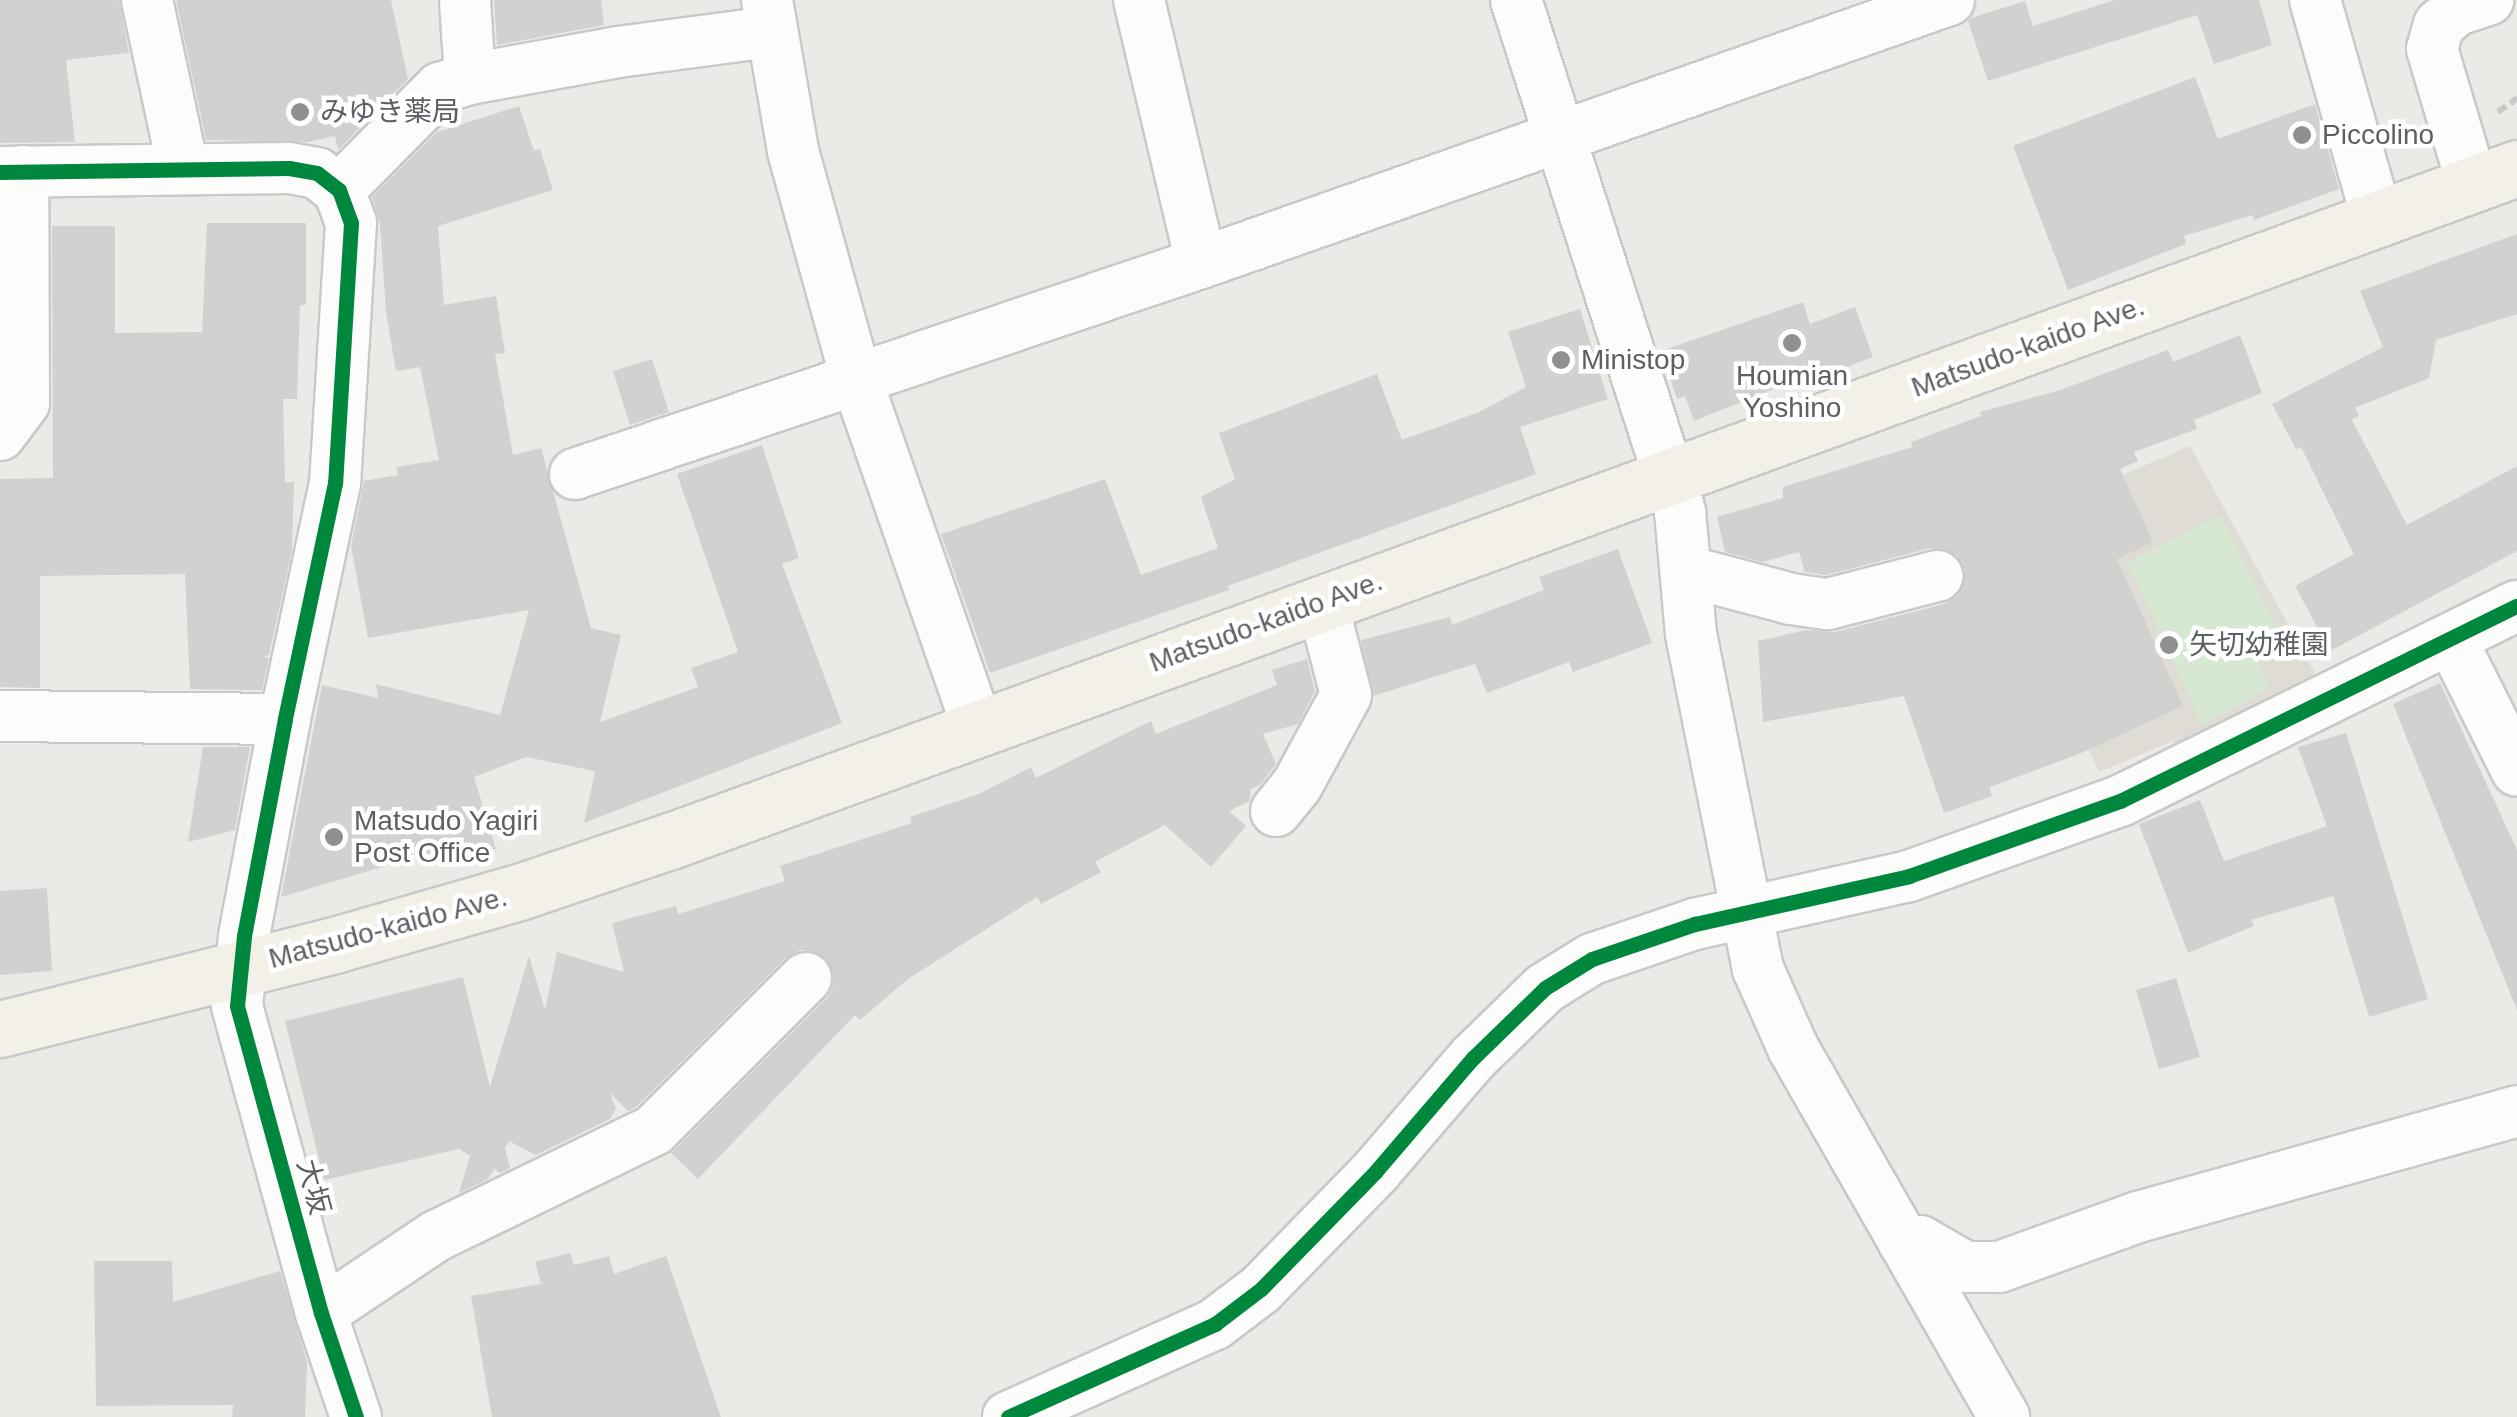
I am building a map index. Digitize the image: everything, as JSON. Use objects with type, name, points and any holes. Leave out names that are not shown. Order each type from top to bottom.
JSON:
[{"type":"main road","name":"Matsudo-kaido Ave.","points":[[0,1029],[536,886],[2494,175]]},
{"type":"street","points":[[147,0],[183,168]]},
{"type":"street","points":[[455,84],[465,0]]},
{"type":"street","points":[[1139,0],[1200,263]]},
{"type":"street","points":[[1516,0],[1680,512],[1691,634],[1758,969],[1794,1048],[2004,1417]]},
{"type":"street","points":[[2315,0],[2377,218]]},
{"type":"street","points":[[2488,0],[2456,10],[2439,26],[2432,49],[2494,175]]},
{"type":"street","points":[[576,474],[1200,263],[1920,5]]},
{"type":"street","points":[[0,434],[24,403],[12,171],[289,168],[317,173],[339,190],[455,84],[768,16],[793,151],[857,381],[977,726]]},
{"type":"street","name":"大坂","points":[[339,190],[351,223],[335,482],[284,719],[240,968],[237,1006],[322,1313],[356,1417]]},
{"type":"street","points":[[1686,571],[1791,599],[1828,604],[1936,576]]},
{"type":"street","points":[[1276,810],[1297,785],[1346,695],[1322,602]]},
{"type":"street","points":[[1008,1417],[1215,1324],[1261,1290],[1376,1170],[1474,1058],[1545,988],[1592,959],[1624,946],[1908,876],[2120,800],[2517,606]]},
{"type":"street","points":[[2452,640],[2517,771]]},
{"type":"street","points":[[0,716],[284,719]]},
{"type":"street","points":[[322,1313],[452,1227],[654,1130],[806,978]]},
{"type":"street","points":[[1903,1241],[1920,1241],[1964,1267],[1999,1268],[2157,1211],[2517,1111]]},
{"type":"shaded area","name":"矢切幼稚園","points":[[2190,446],[2322,686],[2180,754],[2173,741],[2099,772],[2020,603],[1997,529]]},
{"type":"green space","points":[[2220,515],[2287,646],[2255,655],[2268,689],[2202,725],[2128,563]]},
{"type":"building","points":[[0,0],[119,0],[129,53],[66,60],[75,142],[0,143]]},
{"type":"building","points":[[176,0],[391,0],[408,79],[338,150],[335,136],[308,142],[206,140]]},
{"type":"building","points":[[494,0],[601,0],[604,25],[497,45]]},
{"type":"building","points":[[2115,0],[2259,0],[2272,45],[2214,64],[2197,15],[1988,81],[1968,21],[1971,18],[2025,1],[2033,26]]},
{"type":"building","points":[[2195,77],[2218,139],[2315,104],[2339,189],[2254,220],[2252,215],[2184,236],[2186,244],[2068,290],[2013,146]]},
{"type":"building","points":[[519,106],[534,151],[540,149],[553,190],[438,226],[444,305],[496,296],[505,353],[495,354],[513,455],[541,448],[591,628],[621,635],[600,722],[698,687],[691,668],[738,652],[677,474],[762,445],[799,558],[782,564],[842,723],[584,823],[595,771],[526,757],[474,777],[496,849],[450,863],[453,846],[281,897],[322,685],[378,698],[376,684],[500,715],[529,610],[368,638],[351,546],[364,481],[398,475],[396,467],[439,460],[420,367],[396,371],[386,312],[380,224],[372,197],[437,132]]},
{"type":"building","points":[[207,223],[306,223],[306,304],[300,306],[297,399],[283,399],[285,482],[294,482],[292,550],[269,655],[263,656],[269,658],[262,690],[190,689],[185,574],[40,576],[40,688],[0,687],[0,479],[53,478],[52,226],[115,226],[115,333],[202,332]]},
{"type":"building","points":[[2517,234],[2517,314],[2436,340],[2429,378],[2355,408],[2359,416],[2352,420],[2407,525],[2517,466],[2517,551],[2330,651],[2295,586],[2354,554],[2301,447],[2296,449],[2272,404],[2383,347],[2360,291]]},
{"type":"building","points":[[1803,302],[1810,324],[1855,307],[1873,357],[1830,373],[1828,367],[1694,421],[1685,396],[1677,399],[1661,351]]},
{"type":"building","points":[[1580,309],[1608,399],[1520,427],[1536,474],[1228,586],[1229,590],[990,673],[941,534],[1105,479],[1141,575],[1218,548],[1201,497],[1235,479],[1219,433],[1377,374],[1402,440],[1479,412],[1526,387],[1508,332]]},
{"type":"building","points":[[2240,335],[2262,393],[2194,420],[2197,429],[2134,452],[2138,461],[2120,469],[2153,542],[2117,559],[2183,706],[2079,754],[1990,787],[1992,796],[1944,813],[1904,696],[1763,722],[1758,641],[1806,630],[1835,632],[1944,604],[1958,596],[1965,570],[1957,555],[1931,548],[1826,575],[1805,572],[1799,552],[1762,562],[1725,552],[1717,517],[1783,498],[1783,487],[1912,447],[1911,442],[1981,416],[1980,412],[2060,390],[2168,350],[2173,362]]},
{"type":"building","points":[[652,359],[669,412],[630,425],[613,371]]},
{"type":"building","points":[[1618,549],[1652,643],[1573,672],[1569,662],[1487,693],[1475,664],[1373,696],[1361,640],[1450,617],[1452,625],[1544,590],[1539,577]]},
{"type":"building","points":[[1307,659],[1315,691],[1298,724],[1263,734],[1276,764],[1260,785],[1251,789],[1250,801],[1229,811],[1246,826],[1211,867],[1165,825],[1095,862],[1101,872],[1041,904],[1037,897],[908,979],[860,1020],[855,1015],[698,1179],[671,1153],[827,998],[834,984],[833,970],[814,951],[800,950],[786,958],[637,1106],[628,1111],[610,1093],[616,1109],[610,1119],[536,1155],[509,1141],[505,1148],[510,1168],[500,1173],[494,1169],[488,1179],[459,1193],[470,1156],[459,1149],[324,1180],[285,1021],[463,977],[490,1087],[529,956],[545,1010],[557,952],[624,972],[612,923],[676,906],[678,914],[785,881],[780,866],[912,823],[910,817],[979,794],[1031,767],[1036,778],[1151,721],[1156,734],[1277,685],[1272,670]]},
{"type":"building","points":[[2440,683],[2517,850],[2517,1010],[2393,704]]},
{"type":"building","points":[[2346,733],[2428,999],[2369,1017],[2333,896],[2251,920],[2254,926],[2188,953],[2139,824],[2200,800],[2224,861],[2327,826],[2298,747]]},
{"type":"building","points":[[203,747],[250,747],[235,830],[188,842]]},
{"type":"building","points":[[47,888],[52,971],[0,975],[0,891]]},
{"type":"building","points":[[2176,978],[2200,1057],[2159,1069],[2136,990]]},
{"type":"building","points":[[570,1253],[574,1265],[609,1256],[614,1274],[666,1256],[721,1417],[492,1417],[471,1296],[541,1284],[535,1262]]},
{"type":"building","points":[[94,1261],[172,1261],[173,1302],[280,1271],[307,1362],[305,1417],[232,1417],[233,1405],[96,1406]]},
{"type":"cycle path","points":[[0,172],[289,168],[317,173],[339,190],[351,223],[335,483],[244,936],[237,1006],[321,1313],[356,1417]]},
{"type":"cycle path","points":[[1008,1417],[1215,1324],[1261,1289],[1376,1171],[1473,1058],[1545,988],[1592,959],[1695,924],[1909,876],[2120,801],[2517,606]]},
{"type":"place","name":"みゆき薬局","points":[[300,112]]},
{"type":"place","name":"Piccolino","points":[[2302,135]]},
{"type":"place","name":"Houmian Yoshino","points":[[1792,343]]},
{"type":"place","name":"Ministop","points":[[1561,360]]},
{"type":"place","name":"矢切幼稚園","points":[[2169,645]]},
{"type":"place","name":"Matsudo Yagiri Post Office","points":[[334,837]]}]
